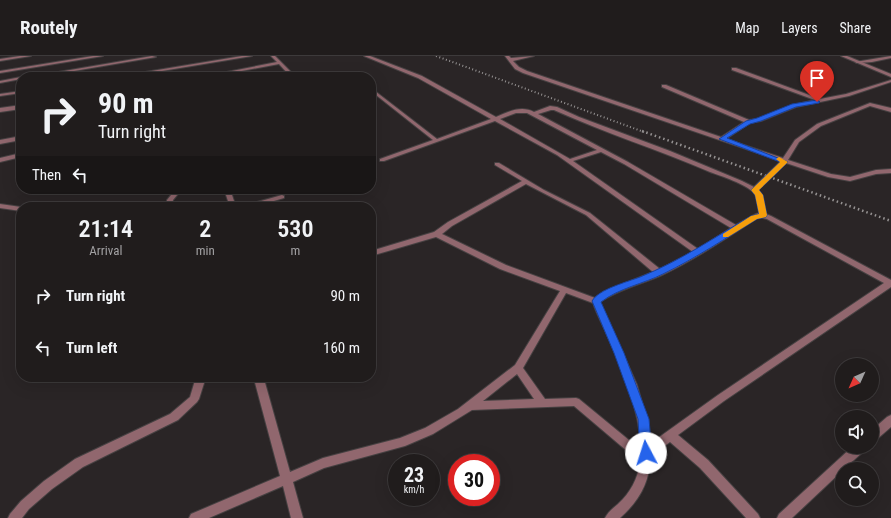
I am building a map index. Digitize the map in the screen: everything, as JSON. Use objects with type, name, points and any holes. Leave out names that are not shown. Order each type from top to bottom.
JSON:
[{"type":"street","points":[[0,60],[29,56]]},
{"type":"street","points":[[0,72],[101,56]]},
{"type":"street","points":[[149,72],[250,56]]},
{"type":"street","points":[[273,56],[289,72]]},
{"type":"street","points":[[366,56],[420,77],[552,150],[698,252]]},
{"type":"street","points":[[509,58],[532,56]]},
{"type":"street","points":[[843,56],[891,76]]},
{"type":"street","points":[[62,72],[154,57]]},
{"type":"street","points":[[857,62],[891,57]]},
{"type":"street","points":[[509,58],[517,68],[526,72],[722,139],[784,162],[830,176],[850,179],[876,172],[891,171]]},
{"type":"street","points":[[230,72],[280,63]]},
{"type":"street","points":[[734,68],[822,101]]},
{"type":"street","points":[[884,74],[891,72]]},
{"type":"street","points":[[0,82],[16,79]]},
{"type":"street","points":[[722,139],[748,122],[759,120],[794,106],[848,95],[891,81]]},
{"type":"street","points":[[664,86],[748,122]]},
{"type":"street","points":[[0,95],[16,93]]},
{"type":"street","points":[[376,93],[437,141]]},
{"type":"street","points":[[755,190],[784,162],[797,141],[819,125],[870,104],[891,110]]},
{"type":"street","points":[[0,110],[16,108]]},
{"type":"street","points":[[535,114],[550,108],[555,108],[740,182],[755,190],[759,195],[763,215]]},
{"type":"street","points":[[382,160],[521,110],[535,114],[602,150],[737,229]]},
{"type":"street","points":[[0,142],[16,139]]},
{"type":"street","points":[[569,161],[602,150]]},
{"type":"street","points":[[0,160],[16,156]]},
{"type":"street","points":[[497,164],[542,191],[593,218],[659,273]]},
{"type":"street","points":[[376,252],[437,234],[450,224],[527,181]]},
{"type":"street","points":[[262,202],[282,196]]},
{"type":"street","points":[[0,206],[16,208]]},
{"type":"street","points":[[596,301],[606,294],[659,273],[698,252],[754,217],[763,215],[776,220],[891,284],[739,386],[646,456]]},
{"type":"street","points":[[437,234],[503,267],[596,301],[619,353],[643,419],[646,456],[639,486],[628,502],[611,518]]},
{"type":"street","points":[[195,518],[323,463],[401,443],[429,431],[462,412],[518,368],[564,290]]},
{"type":"street","points":[[518,368],[543,404]]},
{"type":"street","points":[[14,518],[25,505],[48,485],[79,464],[174,417],[194,399],[199,382]]},
{"type":"street","points":[[260,382],[269,419],[288,479],[297,518]]},
{"type":"street","points":[[470,406],[576,402],[646,456]]},
{"type":"street","points":[[879,431],[891,420]]},
{"type":"street","points":[[671,436],[704,464],[754,518]]},
{"type":"street","points":[[783,518],[852,454]]},
{"type":"railway","points":[[436,56],[644,132]]},
{"type":"railway","points":[[642,131],[891,221]]},
{"type":"slow traffic","points":[[726,236],[754,217],[763,215],[759,195],[755,190],[784,162],[779,159]]},
{"type":"route","points":[[646,453],[643,419],[619,353],[596,301],[606,294],[659,273],[698,252],[754,217],[763,215],[759,195],[755,190],[784,162],[722,139],[748,122],[759,120],[786,108],[817,102]]}]
